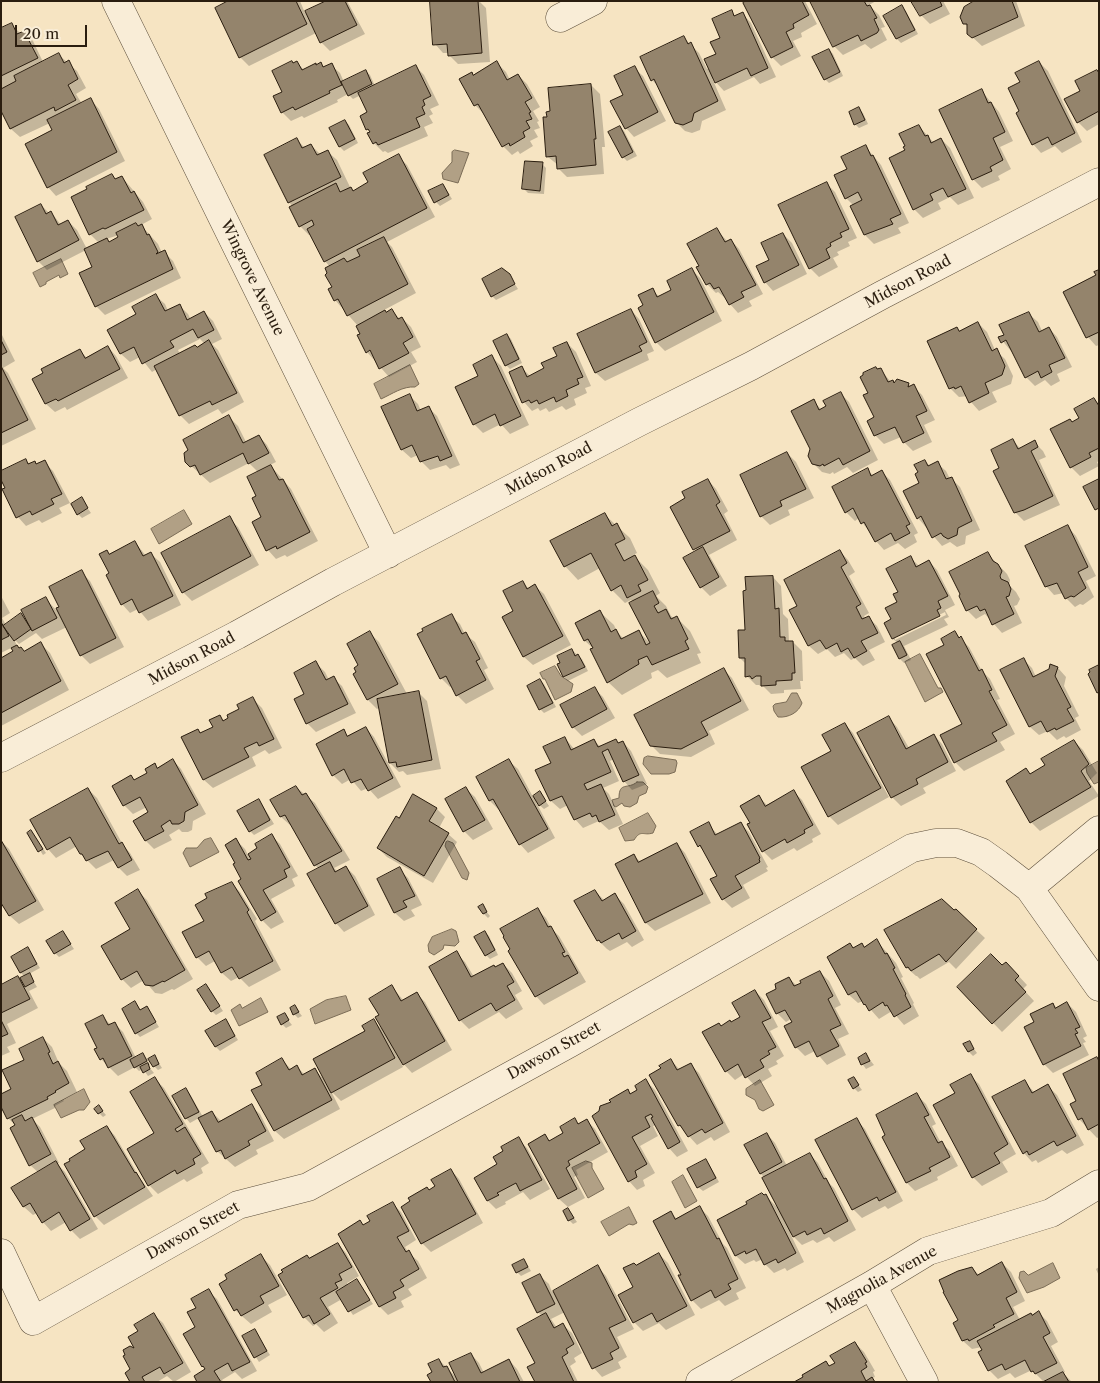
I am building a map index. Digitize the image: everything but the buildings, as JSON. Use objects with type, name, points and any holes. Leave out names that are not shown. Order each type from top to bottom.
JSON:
[{"type":"street","name":"Wingrove Avenue","points":[[116,1],[388,554]]},
{"type":"street","points":[[560,18],[593,1]]},
{"type":"street","name":"Midson Road","points":[[1,758],[1099,182]]},
{"type":"street","points":[[1029,888],[1099,830]]},
{"type":"street","name":"Dawson Street","points":[[1,1254],[33,1321],[238,1205],[308,1187],[570,1043],[912,848],[936,843],[957,843],[981,852],[1029,888],[1099,987]]},
{"type":"street","name":"Magnolia Avenue","points":[[700,1382],[872,1286],[928,1251],[1051,1213],[1099,1184]]},
{"type":"street","points":[[872,1286],[924,1382]]},
{"type":"shaded area","points":[[455,150],[469,153],[458,183],[443,179],[442,173],[452,162],[452,152]]},
{"type":"shaded area","points":[[61,259],[68,274],[60,278],[59,275],[40,287],[33,273]]},
{"type":"shaded area","points":[[410,365],[419,384],[415,387],[402,389],[381,399],[374,384]]},
{"type":"shaded area","points":[[184,510],[192,524],[159,544],[151,529]]},
{"type":"shaded area","points":[[920,654],[938,688],[941,688],[943,692],[925,702],[905,662]]},
{"type":"shaded area","points":[[555,666],[561,676],[573,684],[571,692],[555,700],[540,673]]},
{"type":"shaded area","points":[[792,693],[797,693],[802,703],[801,706],[790,715],[778,717],[773,706],[786,702]]},
{"type":"shaded area","points":[[648,756],[676,760],[675,772],[651,774],[643,764],[644,758]]},
{"type":"shaded area","points":[[1099,761],[1099,782],[1094,784],[1086,768]]},
{"type":"shaded area","points":[[637,782],[643,782],[648,787],[646,793],[639,796],[637,803],[630,807],[624,806],[622,803],[616,807],[614,806],[612,800],[619,798],[621,789]]},
{"type":"shaded area","points":[[648,813],[656,826],[653,833],[640,834],[634,840],[625,841],[619,828]]},
{"type":"shaded area","points":[[211,838],[219,852],[190,867],[183,853],[186,848],[197,848],[204,840]]},
{"type":"shaded area","points":[[448,841],[453,843],[469,873],[467,880],[462,878],[445,846]]},
{"type":"shaded area","points":[[452,929],[456,931],[459,942],[455,946],[444,945],[443,949],[434,955],[429,952],[428,945],[432,937]]},
{"type":"shaded area","points":[[346,996],[351,1010],[315,1024],[310,1009],[326,1000]]},
{"type":"shaded area","points":[[261,998],[268,1012],[239,1026],[231,1010],[240,1004],[242,1008]]},
{"type":"shaded area","points":[[760,1080],[774,1105],[763,1111],[759,1109],[755,1100],[746,1095],[746,1089]]},
{"type":"shaded area","points":[[84,1089],[90,1102],[84,1110],[79,1110],[61,1118],[54,1105]]},
{"type":"shaded area","points":[[586,1161],[592,1163],[592,1168],[604,1189],[588,1198],[572,1168]]},
{"type":"shaded area","points":[[683,1175],[697,1201],[685,1208],[672,1182]]},
{"type":"shaded area","points":[[629,1207],[637,1223],[629,1224],[609,1236],[601,1222]]},
{"type":"shaded area","points":[[1053,1263],[1060,1278],[1044,1287],[1027,1293],[1019,1278],[1020,1272],[1024,1271],[1028,1275]]}]
